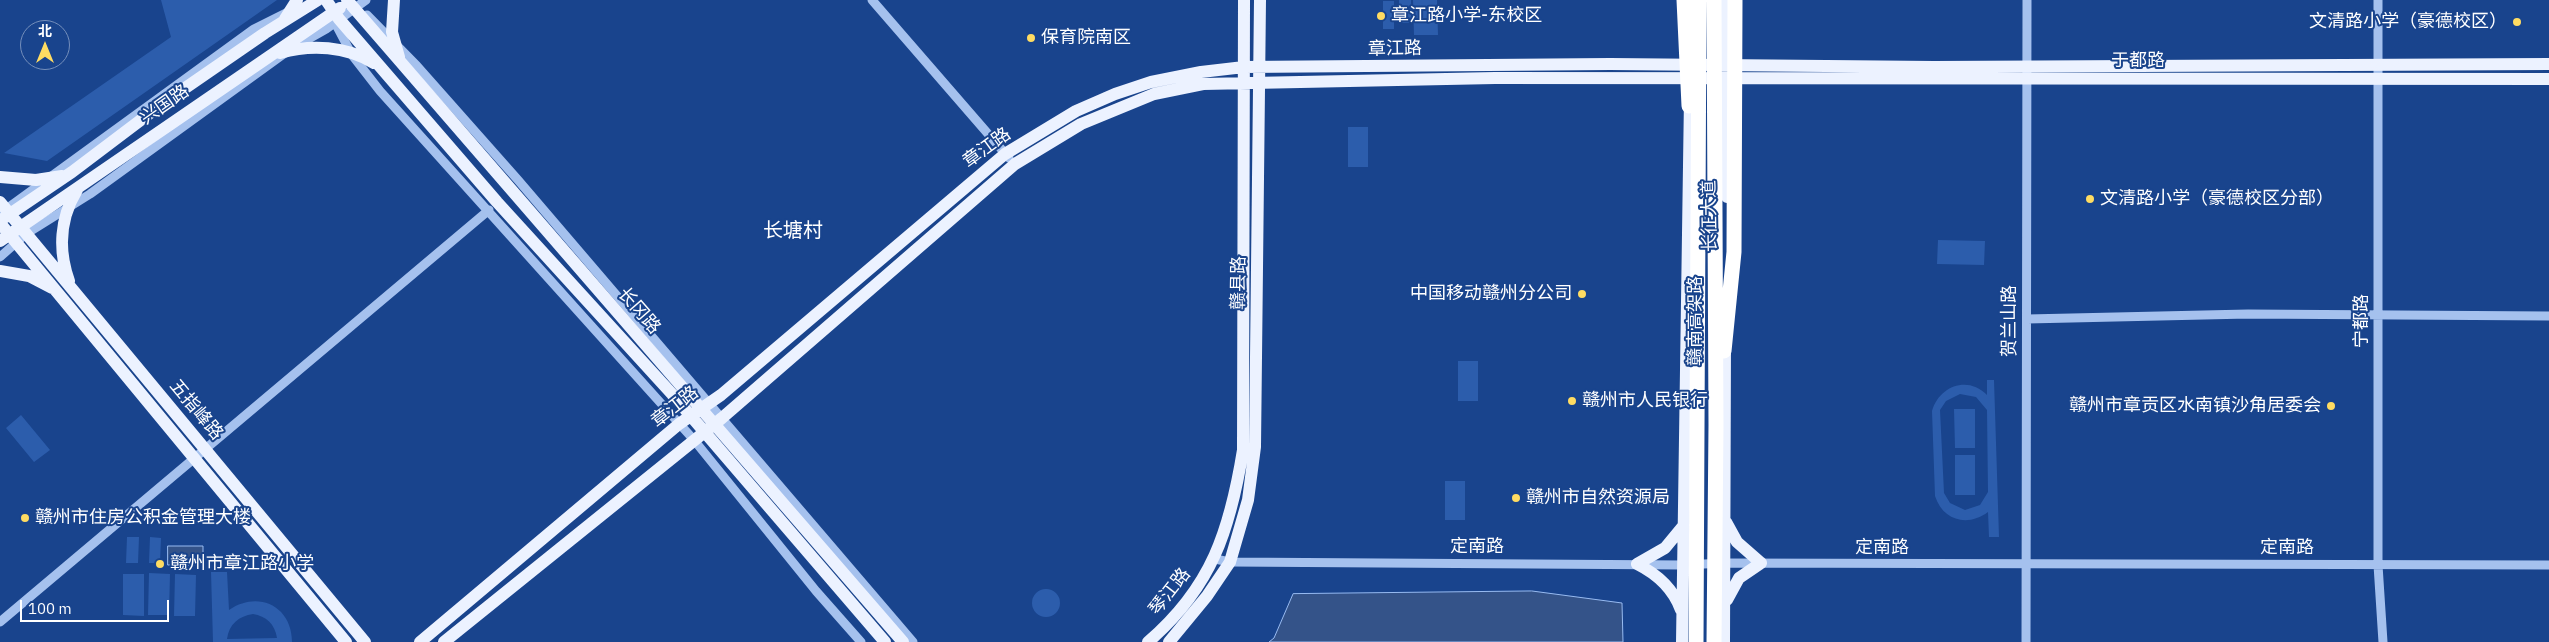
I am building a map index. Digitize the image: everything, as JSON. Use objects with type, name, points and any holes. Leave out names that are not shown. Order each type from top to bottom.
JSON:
[{"type":"highway","points":[[1684,0],[1698,278]]},
{"type":"highway","name":"赣南高架路","points":[[1696,642],[1699,0]]},
{"type":"highway","name":"赣南高架路","points":[[1714,0],[1716,425],[1714,642]]},
{"type":"highway","points":[[1716,425],[1734,252],[1735,0]]},
{"type":"main road","name":"兴国路","points":[[3,213],[72,172],[162,104],[265,33],[319,0]]},
{"type":"main road","name":"长冈路","points":[[326,0],[334,17],[381,68],[497,202],[700,408],[718,421],[903,642]]},
{"type":"main road","points":[[394,0],[392,20],[394,42],[403,66]]},
{"type":"main road","name":"赣县路","points":[[1215,559],[1236,495],[1243,450],[1244,0]]},
{"type":"main road","name":"赣县路","points":[[1230,562],[1248,500],[1255,447],[1260,0]]},
{"type":"main road","name":"长征大道","points":[[1682,642],[1690,0]]},
{"type":"main road","name":"长征大道","points":[[1724,642],[1724,377],[1728,258],[1727,0]]},
{"type":"main road","name":"兴国路","points":[[14,235],[78,187],[261,60],[334,17],[352,3]]},
{"type":"main road","name":"长冈路","points":[[352,3],[403,66],[700,408],[699,436],[885,642]]},
{"type":"main road","points":[[265,33],[286,18],[293,6]]},
{"type":"main road","points":[[261,60],[289,50],[324,48],[348,51],[381,68]]},
{"type":"main road","name":"于都路","points":[[1726,72],[2027,66],[2549,64]]},
{"type":"main road","name":"章江路","points":[[420,642],[1005,154],[1076,111],[1115,94],[1151,82],[1201,72],[1244,67],[1690,66],[1726,72]]},
{"type":"main road","name":"章江路","points":[[444,642],[718,421],[1014,164],[1081,124],[1154,94],[1203,84],[1495,78],[1690,79],[1726,72]]},
{"type":"main road","name":"于都路","points":[[1726,72],[2027,79],[2549,79]]},
{"type":"main road","points":[[0,177],[24,180],[46,179],[72,172]]},
{"type":"main road","points":[[73,290],[65,270],[62,248],[63,227],[68,207],[78,187]]},
{"type":"main road","name":"五指峰路","points":[[3,213],[14,235],[58,292],[346,642]]},
{"type":"main road","name":"五指峰路","points":[[14,235],[73,290],[365,642]]},
{"type":"main road","points":[[0,271],[28,276],[58,292]]},
{"type":"main road","points":[[1724,612],[1727,598],[1734,584],[1749,569],[1761,563],[1737,542],[1725,520]]},
{"type":"main road","points":[[1636,564],[1665,548],[1684,526]]},
{"type":"main road","name":"琴江路","points":[[1148,642],[1164,629],[1198,586],[1215,559]]},
{"type":"main road","name":"琴江路","points":[[1169,642],[1208,596],[1230,562]]},
{"type":"main road","points":[[1636,564],[1654,574],[1668,587],[1682,615]]},
{"type":"street","points":[[3,213],[46,179],[254,29],[293,6],[308,0]]},
{"type":"street","points":[[319,0],[334,17],[352,54],[380,91],[489,210],[679,424],[699,436],[816,591],[861,642]]},
{"type":"street","points":[[352,3],[366,0]]},
{"type":"street","points":[[872,0],[1014,164]]},
{"type":"street","name":"贺兰山路","points":[[2026,642],[2027,0]]},
{"type":"street","name":"宁都路","points":[[2378,0],[2378,565],[2383,642]]},
{"type":"street","points":[[352,3],[394,42],[518,180],[700,408]]},
{"type":"street","points":[[0,257],[14,235],[68,207],[334,17]]},
{"type":"street","points":[[0,622],[489,210]]},
{"type":"street","points":[[2027,318],[2153,314],[2549,316]]},
{"type":"street","points":[[718,421],[913,642]]},
{"type":"street","name":"定南路","points":[[1215,559],[1230,562],[1683,565],[1725,563],[2549,565]]},
{"type":"shaded area","points":[[161,0],[277,0],[47,161],[4,153],[171,37]]},
{"type":"shaded area","points":[[1399,0],[1411,0],[1411,23],[1399,23]]},
{"type":"shaded area","points":[[1413,0],[1437,0],[1438,35],[1414,35]]},
{"type":"shaded area","points":[[1383,1],[1394,1],[1394,29],[1383,29]]},
{"type":"shaded area","points":[[1348,127],[1368,127],[1368,167],[1348,167]]},
{"type":"shaded area","points":[[1938,240],[1985,241],[1984,265],[1937,264]]},
{"type":"shaded area","points":[[1458,361],[1478,361],[1478,401],[1458,401]]},
{"type":"shaded area","points":[[1987,380],[1994,380],[1999,537],[1989,537],[1988,512],[1972,519],[1957,519],[1944,511],[1935,496],[1932,411],[1936,402],[1941,395],[1955,386],[1971,386],[1987,395]],"holes":[[[1960,394],[1976,397],[1987,410],[1988,492],[1980,505],[1965,510],[1950,503],[1944,493],[1940,410],[1946,401]]]},
{"type":"shaded area","points":[[1954,409],[1975,409],[1975,448],[1955,448]]},
{"type":"shaded area","points":[[21,415],[50,450],[34,462],[6,428]]},
{"type":"shaded area","points":[[1955,455],[1975,455],[1975,495],[1955,495]]},
{"type":"shaded area","points":[[1445,481],[1465,481],[1465,520],[1445,520]]},
{"type":"shaded area","points":[[127,537],[139,537],[138,563],[126,563]]},
{"type":"shaded area","points":[[150,537],[161,538],[160,563],[149,563]]},
{"type":"shaded area","points":[[168,546],[203,546],[203,565],[168,565]]},
{"type":"shaded area","points":[[211,572],[227,572],[229,610],[240,604],[251,602],[262,602],[271,605],[280,611],[286,619],[292,642],[213,642]],"holes":[[[248,615],[258,615],[272,625],[277,638],[227,639],[230,629],[235,622]]]},
{"type":"shaded area","points":[[149,573],[170,574],[169,615],[148,615]]},
{"type":"shaded area","points":[[123,574],[144,574],[144,616],[123,615]]},
{"type":"shaded area","points":[[175,574],[196,575],[195,616],[174,616]]},
{"type":"shaded area","points":[[1046,589],[1056,593],[1060,603],[1056,613],[1046,617],[1036,613],[1032,603],[1036,593]]},
{"type":"shaded area","points":[[1532,591],[1622,603],[1623,642],[1269,642],[1274,638],[1293,594]]},
{"type":"place","name":"章江路小学-东校区","points":[[1381,16]]},
{"type":"place","name":"文清路小学（豪德校区）","points":[[2517,22]]},
{"type":"place","name":"保育院南区","points":[[1031,38]]},
{"type":"place","name":"文清路小学（豪德校区分部）","points":[[2090,199]]},
{"type":"place","name":"中国移动赣州分公司","points":[[1582,294]]},
{"type":"place","name":"赣州市人民银行","points":[[1572,401]]},
{"type":"place","name":"赣州市章贡区水南镇沙角居委会","points":[[2331,406]]},
{"type":"place","name":"赣州市自然资源局","points":[[1516,498]]},
{"type":"place","name":"赣州市住房公积金管理大楼","points":[[25,518]]},
{"type":"place","name":"赣州市章江路小学","points":[[160,564]]},
{"type":"district","name":"长塘村","points":[[793,231]]}]
